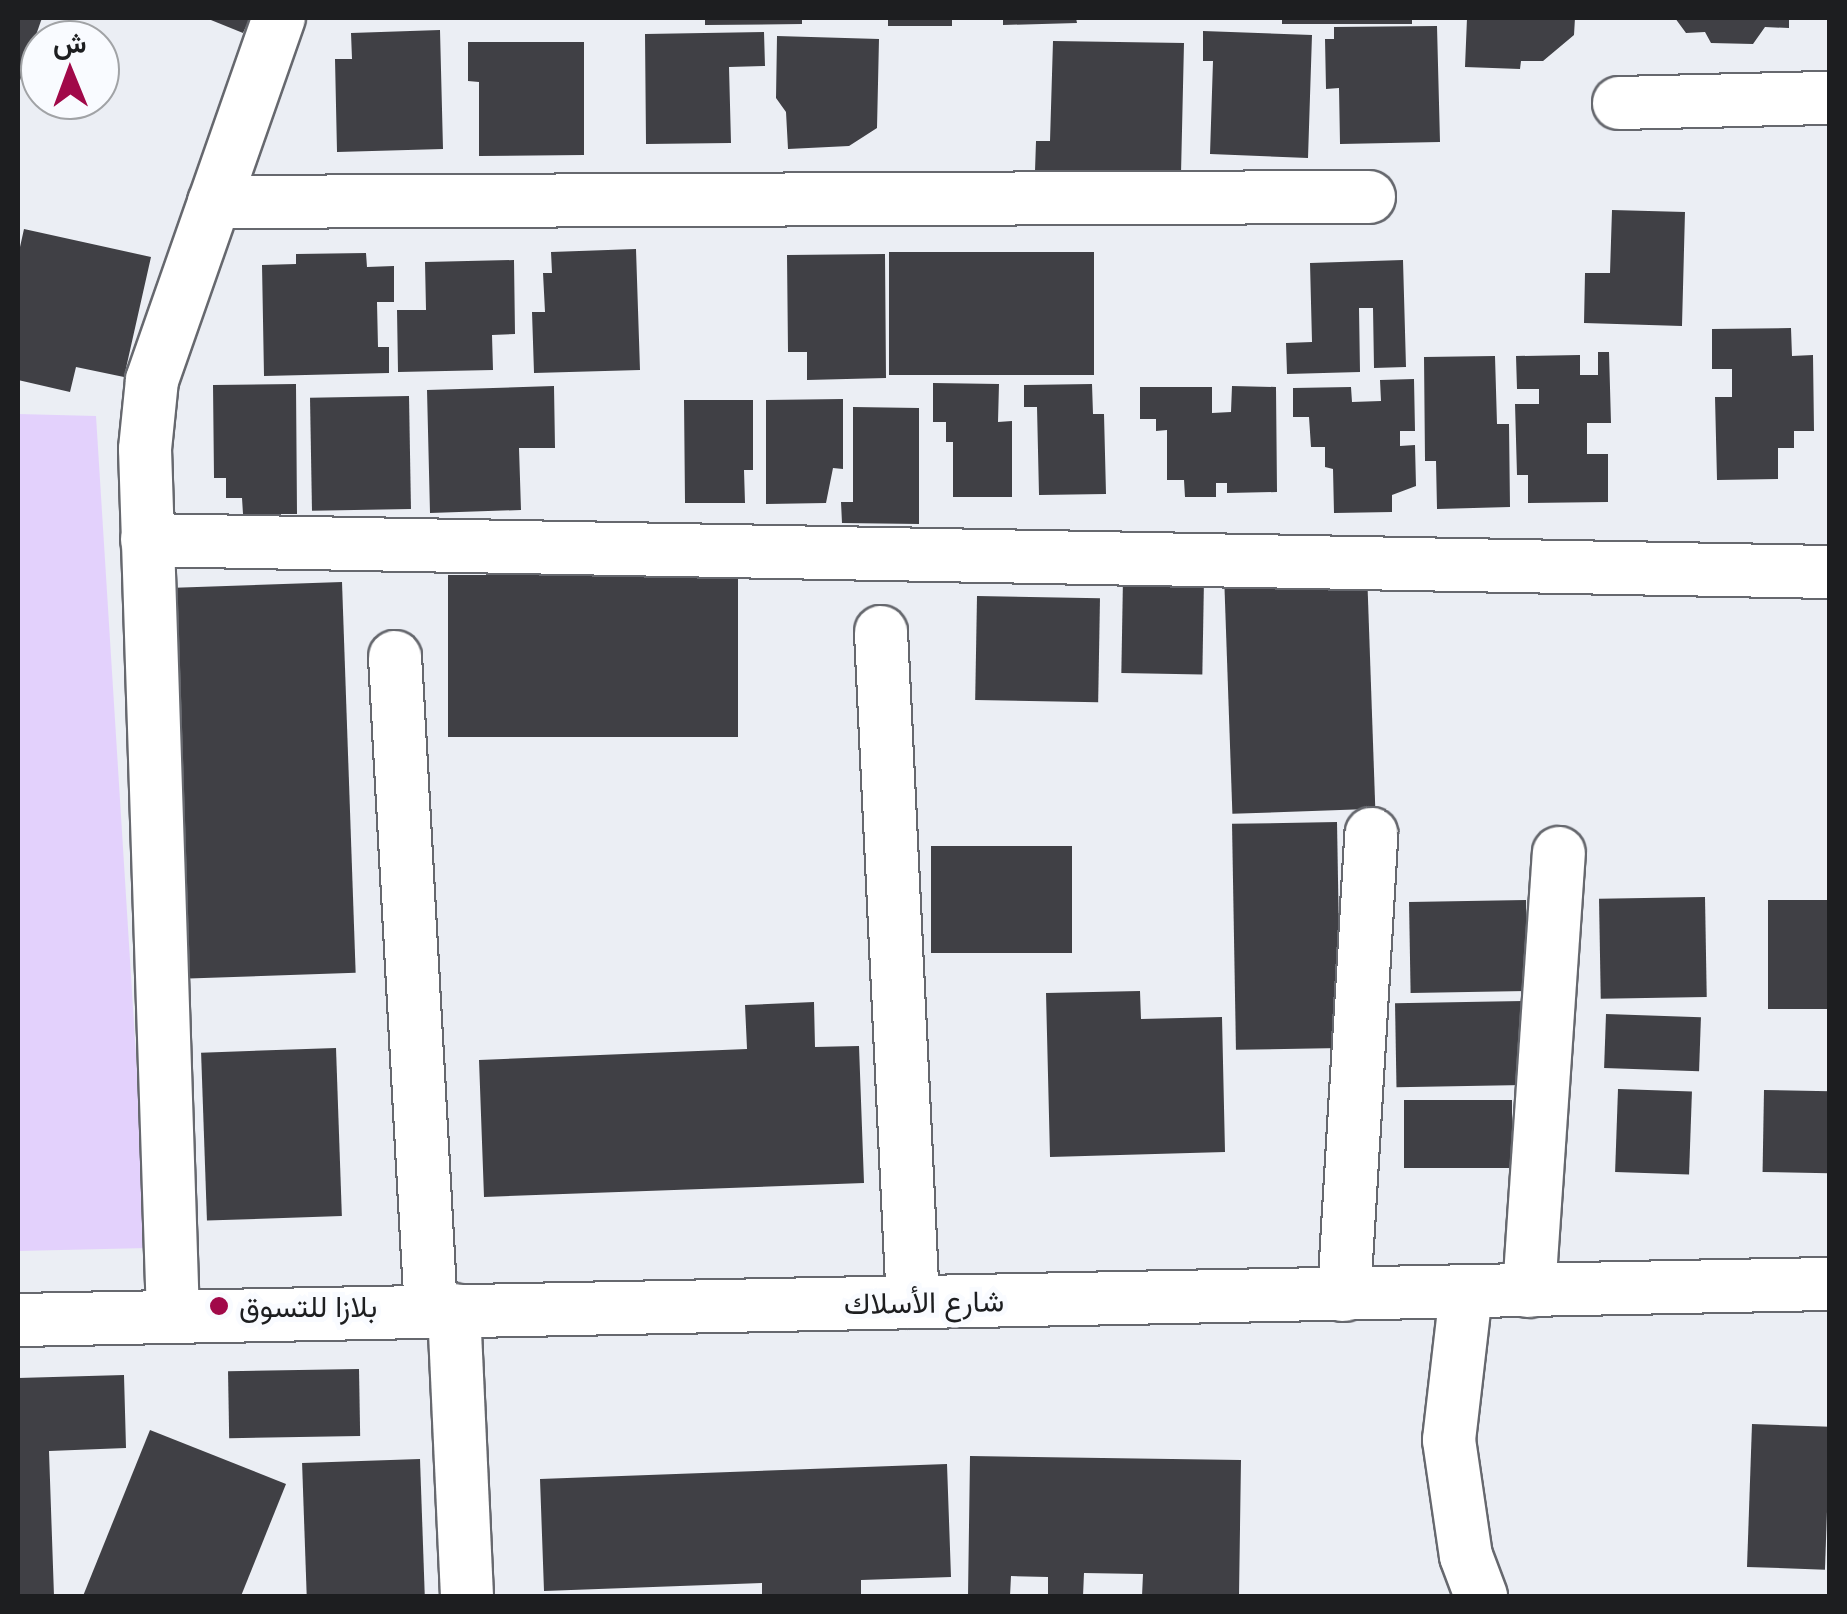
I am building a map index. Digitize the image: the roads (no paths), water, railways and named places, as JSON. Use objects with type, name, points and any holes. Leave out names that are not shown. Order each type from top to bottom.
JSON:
[{"type":"street","points":[[173,1316],[147,540],[152,380],[279,18]]},
{"type":"street","points":[[1619,103],[1830,98]]},
{"type":"street","points":[[214,202],[1369,197]]},
{"type":"street","points":[[147,540],[1830,572]]},
{"type":"street","points":[[881,632],[913,1302]]},
{"type":"street","points":[[395,657],[466,1596]]},
{"type":"street","points":[[1344,1295],[1371,834]]},
{"type":"street","points":[[1530,1292],[1559,853]]},
{"type":"street","name":"شارع الأسلاك","points":[[18,1320],[1830,1284]]},
{"type":"street","points":[[1466,1292],[1449,1440],[1466,1556],[1481,1596]]},
{"type":"place","name":"بلازا للتسوق","points":[[219,1306]]}]
